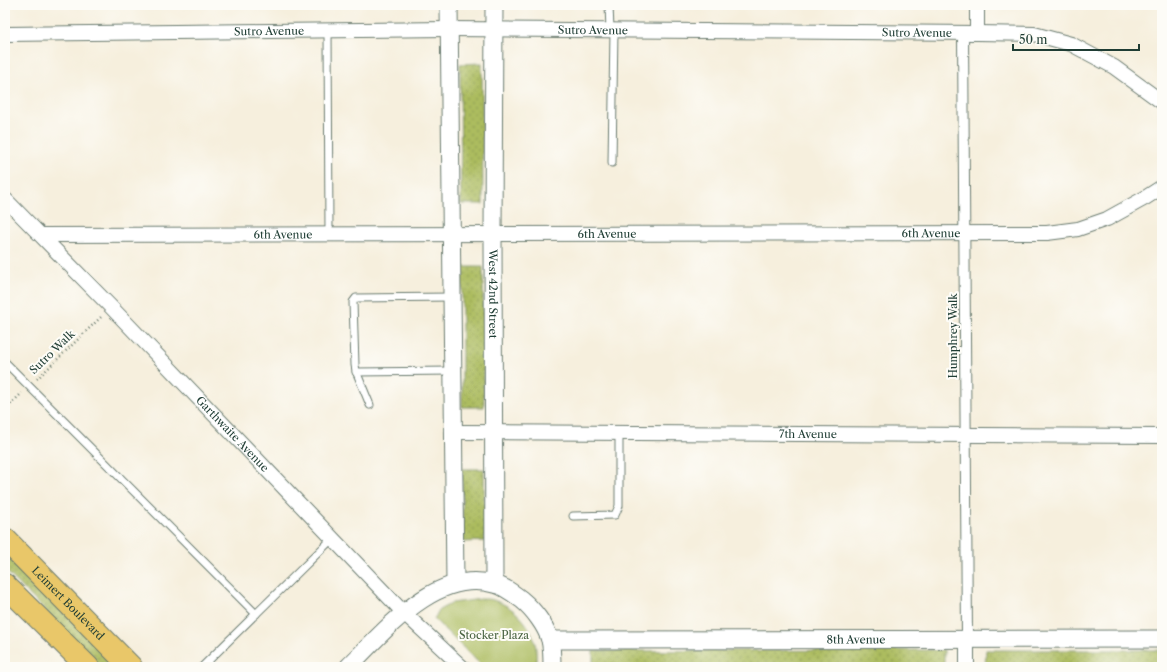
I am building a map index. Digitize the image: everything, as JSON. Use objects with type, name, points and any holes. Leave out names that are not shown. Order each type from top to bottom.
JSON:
[{"type":"main road","name":"Leimert Boulevard","points":[[5,539],[131,667]]},
{"type":"main road","points":[[5,585],[88,667]]},
{"type":"street","points":[[449,5],[450,234],[455,584]]},
{"type":"street","name":"West 42nd Street","points":[[494,5],[494,584]]},
{"type":"street","points":[[970,33],[977,5]]},
{"type":"street","name":"Sutro Avenue","points":[[5,34],[494,29],[1034,34],[1071,44],[1114,67],[1162,102]]},
{"type":"street","name":"Humphrey Walk","points":[[967,639],[964,233],[970,33]]},
{"type":"street","name":"6th Avenue","points":[[41,235],[1047,233],[1078,229],[1108,219],[1162,187]]},
{"type":"street","name":"Garthwaite Avenue","points":[[5,198],[403,612],[462,667]]},
{"type":"street","name":"7th Avenue","points":[[454,432],[1162,436]]},
{"type":"street","points":[[348,667],[403,612],[436,592],[455,584],[474,581],[494,584],[513,593],[528,605],[540,620],[550,640],[552,667]]},
{"type":"street","points":[[967,639],[967,667]]},
{"type":"street","name":"8th Avenue","points":[[550,640],[1162,639]]},
{"type":"lane","points":[[609,5],[612,30],[612,163]]},
{"type":"lane","points":[[328,30],[329,235]]},
{"type":"lane","points":[[370,405],[356,372],[355,365],[353,302],[356,298],[451,297]]},
{"type":"lane","points":[[5,362],[256,614]]},
{"type":"lane","points":[[356,372],[453,371]]},
{"type":"lane","points":[[573,516],[615,515],[619,506],[619,433]]},
{"type":"lane","points":[[202,667],[333,538]]},
{"type":"path","name":"Sutro Walk","points":[[5,410],[111,307]]},
{"type":"green space","points":[[482,63],[483,204],[461,204],[460,64]]},
{"type":"green space","points":[[462,267],[483,267],[484,407],[462,407]]},
{"type":"green space","points":[[462,469],[484,469],[485,541],[463,542]]},
{"type":"green space","points":[[5,553],[119,667],[101,667],[96,662],[5,570]]},
{"type":"green space","name":"Stocker Plaza","points":[[481,599],[493,600],[503,604],[520,616],[528,627],[535,642],[536,667],[483,667],[434,619],[439,610],[452,603]]},
{"type":"green space","points":[[944,650],[944,667],[593,667],[593,651]]},
{"type":"green space","points":[[986,650],[1162,650],[1162,667],[985,667]]}]
